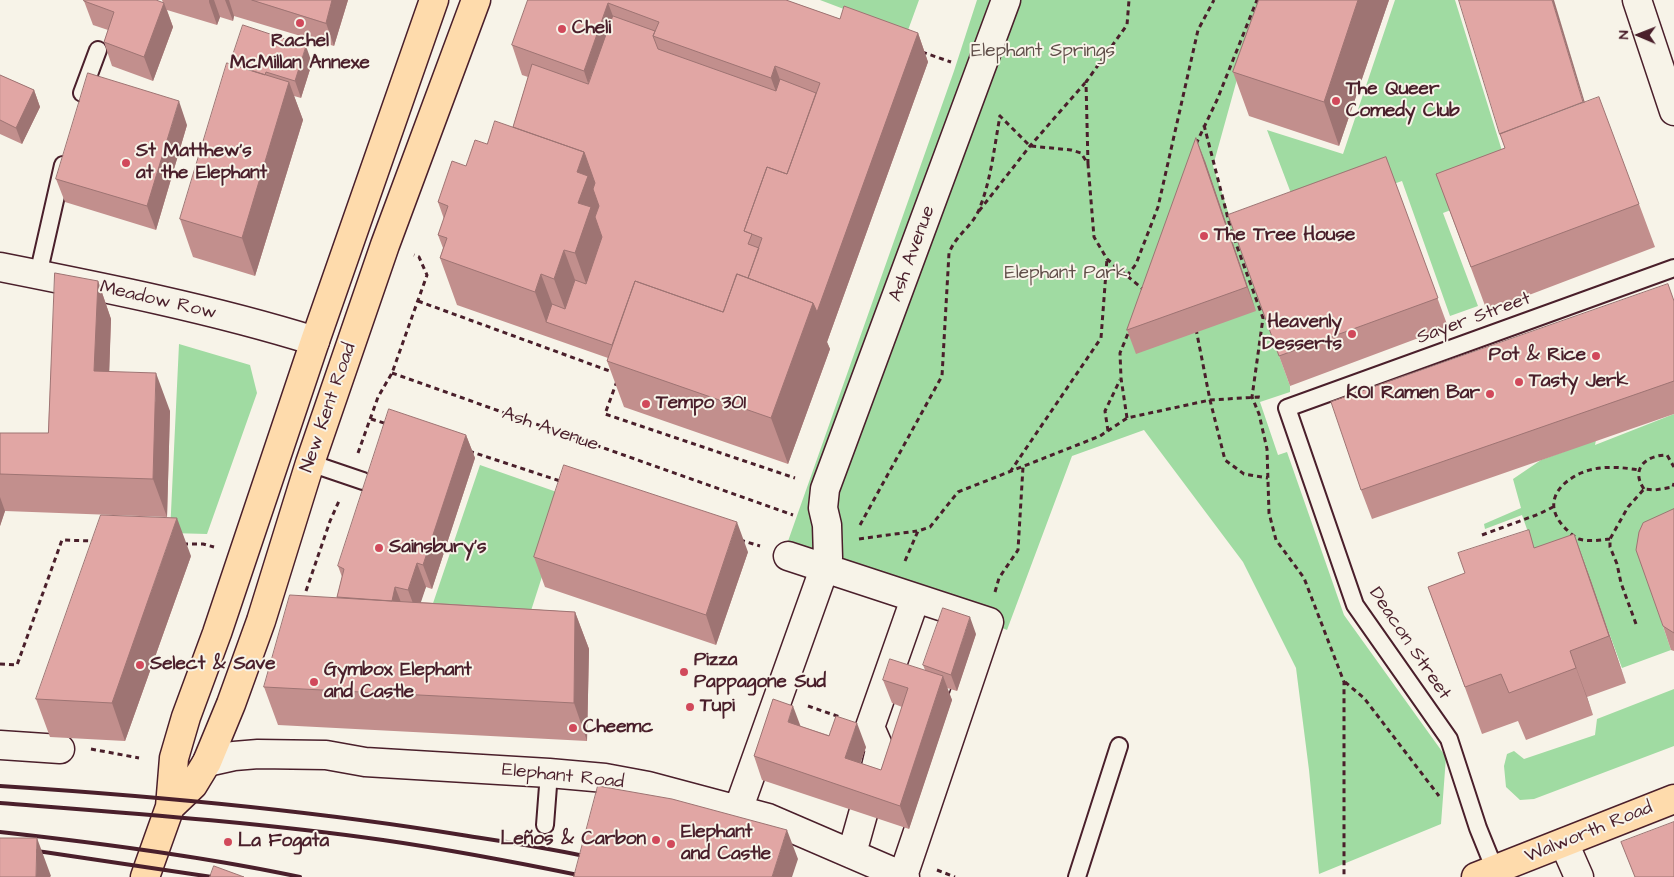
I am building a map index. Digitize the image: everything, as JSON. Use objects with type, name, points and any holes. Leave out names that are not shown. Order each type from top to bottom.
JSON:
[{"type":"main road","name":"New Kent Road","points":[[145,877],[170,808],[174,758],[179,739],[434,0]]},
{"type":"main road","name":"New Kent Road","points":[[170,808],[193,785],[207,762],[232,704],[261,621],[310,463],[402,195],[476,0]]},
{"type":"main road","name":"Walworth Road","points":[[1485,873],[1674,799]]},
{"type":"street","name":"Ash Avenue","points":[[824,498],[1006,0]]},
{"type":"street","points":[[1637,0],[1668,73],[1674,111]]},
{"type":"street","name":"Meadow Row","points":[[0,267],[170,302],[315,341]]},
{"type":"street","points":[[738,810],[826,563],[827,525],[824,498]]},
{"type":"street","points":[[788,556],[826,563],[904,595],[989,622],[904,877]]},
{"type":"street","points":[[871,788],[880,750],[870,727],[904,595]]},
{"type":"street","points":[[0,745],[60,749]]},
{"type":"street","name":"Elephant Road","points":[[207,762],[234,756],[326,755],[365,762],[605,778],[641,785],[768,818],[904,877]]},
{"type":"street","points":[[852,853],[863,814]]},
{"type":"street","points":[[1564,843],[1579,877]]},
{"type":"lane","points":[[78,109],[84,86],[98,50]]},
{"type":"lane","points":[[38,275],[54,199],[66,154]]},
{"type":"lane","name":"Sayer Street","points":[[1287,408],[1674,268]]},
{"type":"lane","name":"Deacon Street","points":[[1287,408],[1355,605],[1449,738],[1478,828],[1485,873]]},
{"type":"lane","points":[[310,463],[357,479]]},
{"type":"lane","points":[[1077,877],[1119,746]]},
{"type":"lane","points":[[545,825],[549,773]]},
{"type":"path","points":[[826,563],[851,541],[942,376],[949,253],[953,243],[1030,146],[1086,82],[1127,26],[1129,0]]},
{"type":"path","points":[[1127,276],[1136,264],[1158,207],[1198,30],[1214,0]]},
{"type":"path","points":[[1194,146],[1217,100],[1257,0]]},
{"type":"path","points":[[916,50],[976,82],[1000,116],[1030,146],[1071,150],[1082,153],[1088,164]]},
{"type":"path","points":[[1086,82],[1088,164],[1094,238],[1107,259],[1145,291],[1147,284]]},
{"type":"path","points":[[977,214],[988,183],[1000,116]]},
{"type":"path","points":[[1204,126],[1231,230],[1263,318],[1252,397],[1259,414],[1267,449],[1269,513],[1276,540],[1304,578],[1344,682],[1344,877]]},
{"type":"path","points":[[330,521],[357,479],[378,397],[392,373],[427,275],[419,257]]},
{"type":"path","points":[[1010,472],[1101,338],[1107,259]]},
{"type":"path","points":[[418,301],[619,375],[605,414],[824,498]]},
{"type":"path","points":[[1195,325],[1210,400],[1225,460],[1244,474],[1268,478]]},
{"type":"path","points":[[1127,418],[1121,378],[1120,353],[1131,326]]},
{"type":"path","name":"Ash Avenue","points":[[392,373],[791,516],[824,498]]},
{"type":"path","points":[[1108,431],[1105,411],[1121,378]]},
{"type":"path","points":[[851,541],[918,531],[930,527],[958,492],[1100,436],[1127,418],[1210,400],[1252,397],[1266,399]]},
{"type":"path","points":[[371,419],[390,425]]},
{"type":"path","points":[[465,450],[569,484]]},
{"type":"path","points":[[1644,489],[1639,479],[1639,470],[1642,464],[1650,458],[1659,455],[1667,456],[1674,467]]},
{"type":"path","points":[[989,622],[999,578],[1018,550],[1023,466]]},
{"type":"path","points":[[1610,539],[1587,540],[1578,538],[1560,522],[1554,512],[1554,498],[1566,482],[1582,472],[1610,467],[1639,470]]},
{"type":"path","points":[[1636,624],[1621,583],[1617,564],[1610,547],[1610,539],[1628,507],[1644,489],[1666,489],[1673,487],[1674,483]]},
{"type":"path","points":[[1482,535],[1553,507]]},
{"type":"path","points":[[904,595],[918,531]]},
{"type":"path","points":[[738,539],[788,556]]},
{"type":"path","points":[[0,664],[17,665],[62,540],[100,541]]},
{"type":"path","points":[[174,543],[202,544],[216,548]]},
{"type":"path","points":[[1344,682],[1364,698],[1443,801]]},
{"type":"path","points":[[97,749],[139,758]]},
{"type":"green space","points":[[820,0],[919,0],[907,33]]},
{"type":"green space","name":"Elephant Park","points":[[977,0],[1259,0],[1213,166],[1239,245],[1290,386],[1290,392],[1260,402],[1278,455],[1287,452],[1344,615],[1446,757],[1441,824],[1319,874],[1309,770],[1296,668],[1243,562],[1144,430],[1072,456],[1007,630],[896,583],[787,544],[954,71]]},
{"type":"green space","points":[[1395,0],[1455,0],[1513,186],[1443,213],[1478,306],[1450,316],[1402,181],[1300,217],[1267,130],[1343,154]]},
{"type":"green space","points":[[179,344],[250,365],[257,393],[207,534],[170,533]]},
{"type":"green space","points":[[1674,414],[1674,536],[1645,573],[1671,650],[1622,668],[1595,595],[1536,555],[1522,515],[1485,529],[1484,524],[1521,508],[1513,479],[1541,460],[1596,440],[1595,445]]},
{"type":"green space","points":[[480,465],[568,496],[528,620],[429,615]]},
{"type":"green space","points":[[1674,689],[1674,746],[1534,799],[1520,800],[1506,787],[1504,766],[1507,754],[1514,751],[1524,759],[1595,735],[1597,719]]},
{"type":"building","points":[[84,0],[156,0],[164,3],[144,57],[104,42],[114,12]]},
{"type":"building","points":[[252,0],[332,0],[326,23]]},
{"type":"building","points":[[528,0],[786,0],[840,19],[844,6],[918,33],[817,312],[813,303],[748,278],[762,238],[744,231],[767,167],[787,174],[820,83],[775,66],[771,78],[653,36],[659,22],[608,3],[584,71],[512,45]]},
{"type":"building","points":[[1259,0],[1358,0],[1324,102],[1233,72]]},
{"type":"building","points":[[1459,0],[1552,0],[1583,102],[1500,134]]},
{"type":"building","points":[[613,16],[655,31],[653,36],[658,49],[776,91],[780,79],[816,93],[787,174],[767,167],[744,231],[752,234],[748,244],[759,248],[748,278],[737,274],[723,312],[635,281],[612,345],[546,322],[552,304],[565,309],[575,280],[586,284],[602,237],[595,217],[599,206],[593,189],[595,183],[584,152],[513,127],[532,64],[588,84]]},
{"type":"building","points":[[243,25],[306,46],[295,81],[266,72],[265,75],[230,64]]},
{"type":"building","points":[[227,63],[289,82],[242,238],[180,219]]},
{"type":"building","name":"St Matthew's at the Elephant","points":[[88,73],[179,101],[147,206],[56,179]]},
{"type":"building","points":[[0,75],[34,90],[16,128],[0,120]]},
{"type":"building","points":[[1599,97],[1639,204],[1471,267],[1436,174],[1505,148],[1500,134]]},
{"type":"building","points":[[495,121],[584,152],[577,172],[588,176],[578,203],[591,207],[575,253],[564,250],[554,279],[541,274],[535,292],[440,258],[447,238],[438,235],[448,206],[438,202],[452,161],[466,166],[475,140],[487,144]]},
{"type":"building","name":"The Tree House","points":[[1196,138],[1247,287],[1127,330]]},
{"type":"building","points":[[1386,157],[1438,298],[1279,356],[1228,215]]},
{"type":"building","points":[[55,273],[98,281],[94,371],[156,373],[153,479],[0,474],[0,433],[48,433]]},
{"type":"building","points":[[737,274],[813,303],[771,418],[607,361],[635,281],[723,312]]},
{"type":"building","points":[[1668,284],[1674,301],[1674,381],[1361,490],[1331,402]]},
{"type":"building","points":[[389,409],[466,435],[423,565],[417,563],[408,590],[395,587],[392,601],[337,597],[344,569],[338,566]]},
{"type":"building","points":[[564,465],[737,522],[706,615],[534,557]]},
{"type":"building","points":[[1674,509],[1674,633],[1663,626],[1636,550],[1639,532],[1643,523]]},
{"type":"building","points":[[101,515],[177,518],[112,703],[36,699]]},
{"type":"building","points":[[1529,530],[1534,548],[1574,534],[1609,636],[1570,651],[1576,668],[1509,693],[1501,674],[1465,687],[1428,587],[1465,573],[1458,553]]},
{"type":"building","points":[[290,595],[575,612],[574,703],[264,687]]},
{"type":"building","points":[[943,608],[970,617],[951,675],[923,665]]},
{"type":"building","points":[[890,659],[943,676],[900,806],[754,756],[773,699],[793,706],[788,722],[829,736],[836,716],[857,723],[845,758],[881,770],[908,688],[883,680]]},
{"type":"building","points":[[598,786],[672,799],[787,830],[772,877],[574,877]]},
{"type":"building","points":[[1674,822],[1674,877],[1635,877],[1621,842]]},
{"type":"building","points":[[0,838],[37,838],[36,877],[0,877]]},
{"type":"building","points":[[214,866],[244,877],[210,877]]},
{"type":"railway","points":[[0,786],[174,799],[347,818],[528,845],[593,858]]},
{"type":"railway","points":[[0,803],[192,818],[288,828],[460,852],[588,877]]},
{"type":"railway","points":[[0,832],[150,851],[300,877]]},
{"type":"railway","points":[[0,847],[212,877]]},
{"type":"place","name":"Rachel McMillan Annexe","points":[[300,23]]},
{"type":"place","name":"Cheli","points":[[562,29]]},
{"type":"place","name":"The Queer Comedy Club","points":[[1336,101]]},
{"type":"place","name":"St Matthew's at the Elephant","points":[[126,163]]},
{"type":"place","name":"The Tree House","points":[[1204,236]]},
{"type":"place","name":"Heavenly Desserts","points":[[1352,334]]},
{"type":"place","name":"Pot & Rice","points":[[1596,356]]},
{"type":"place","name":"Tasty Jerk","points":[[1519,382]]},
{"type":"place","name":"KOI Ramen Bar","points":[[1490,394]]},
{"type":"place","name":"Tempo 301","points":[[646,404]]},
{"type":"place","name":"Sainsbury's","points":[[379,548]]},
{"type":"place","name":"Select & Save","points":[[140,665]]},
{"type":"place","name":"Pizza Pappagone Sud","points":[[684,672]]},
{"type":"place","name":"Gymbox Elephant and Castle","points":[[314,682]]},
{"type":"place","name":"Tupi","points":[[690,707]]},
{"type":"place","name":"Cheemc","points":[[573,728]]},
{"type":"place","name":"Leños & Carbon","points":[[656,840]]},
{"type":"place","name":"La Fogata","points":[[228,842]]},
{"type":"place","name":"Elephant and Castle","points":[[671,844]]},
{"type":"park label","name":"Elephant Springs","points":[[1043,52]]}]
